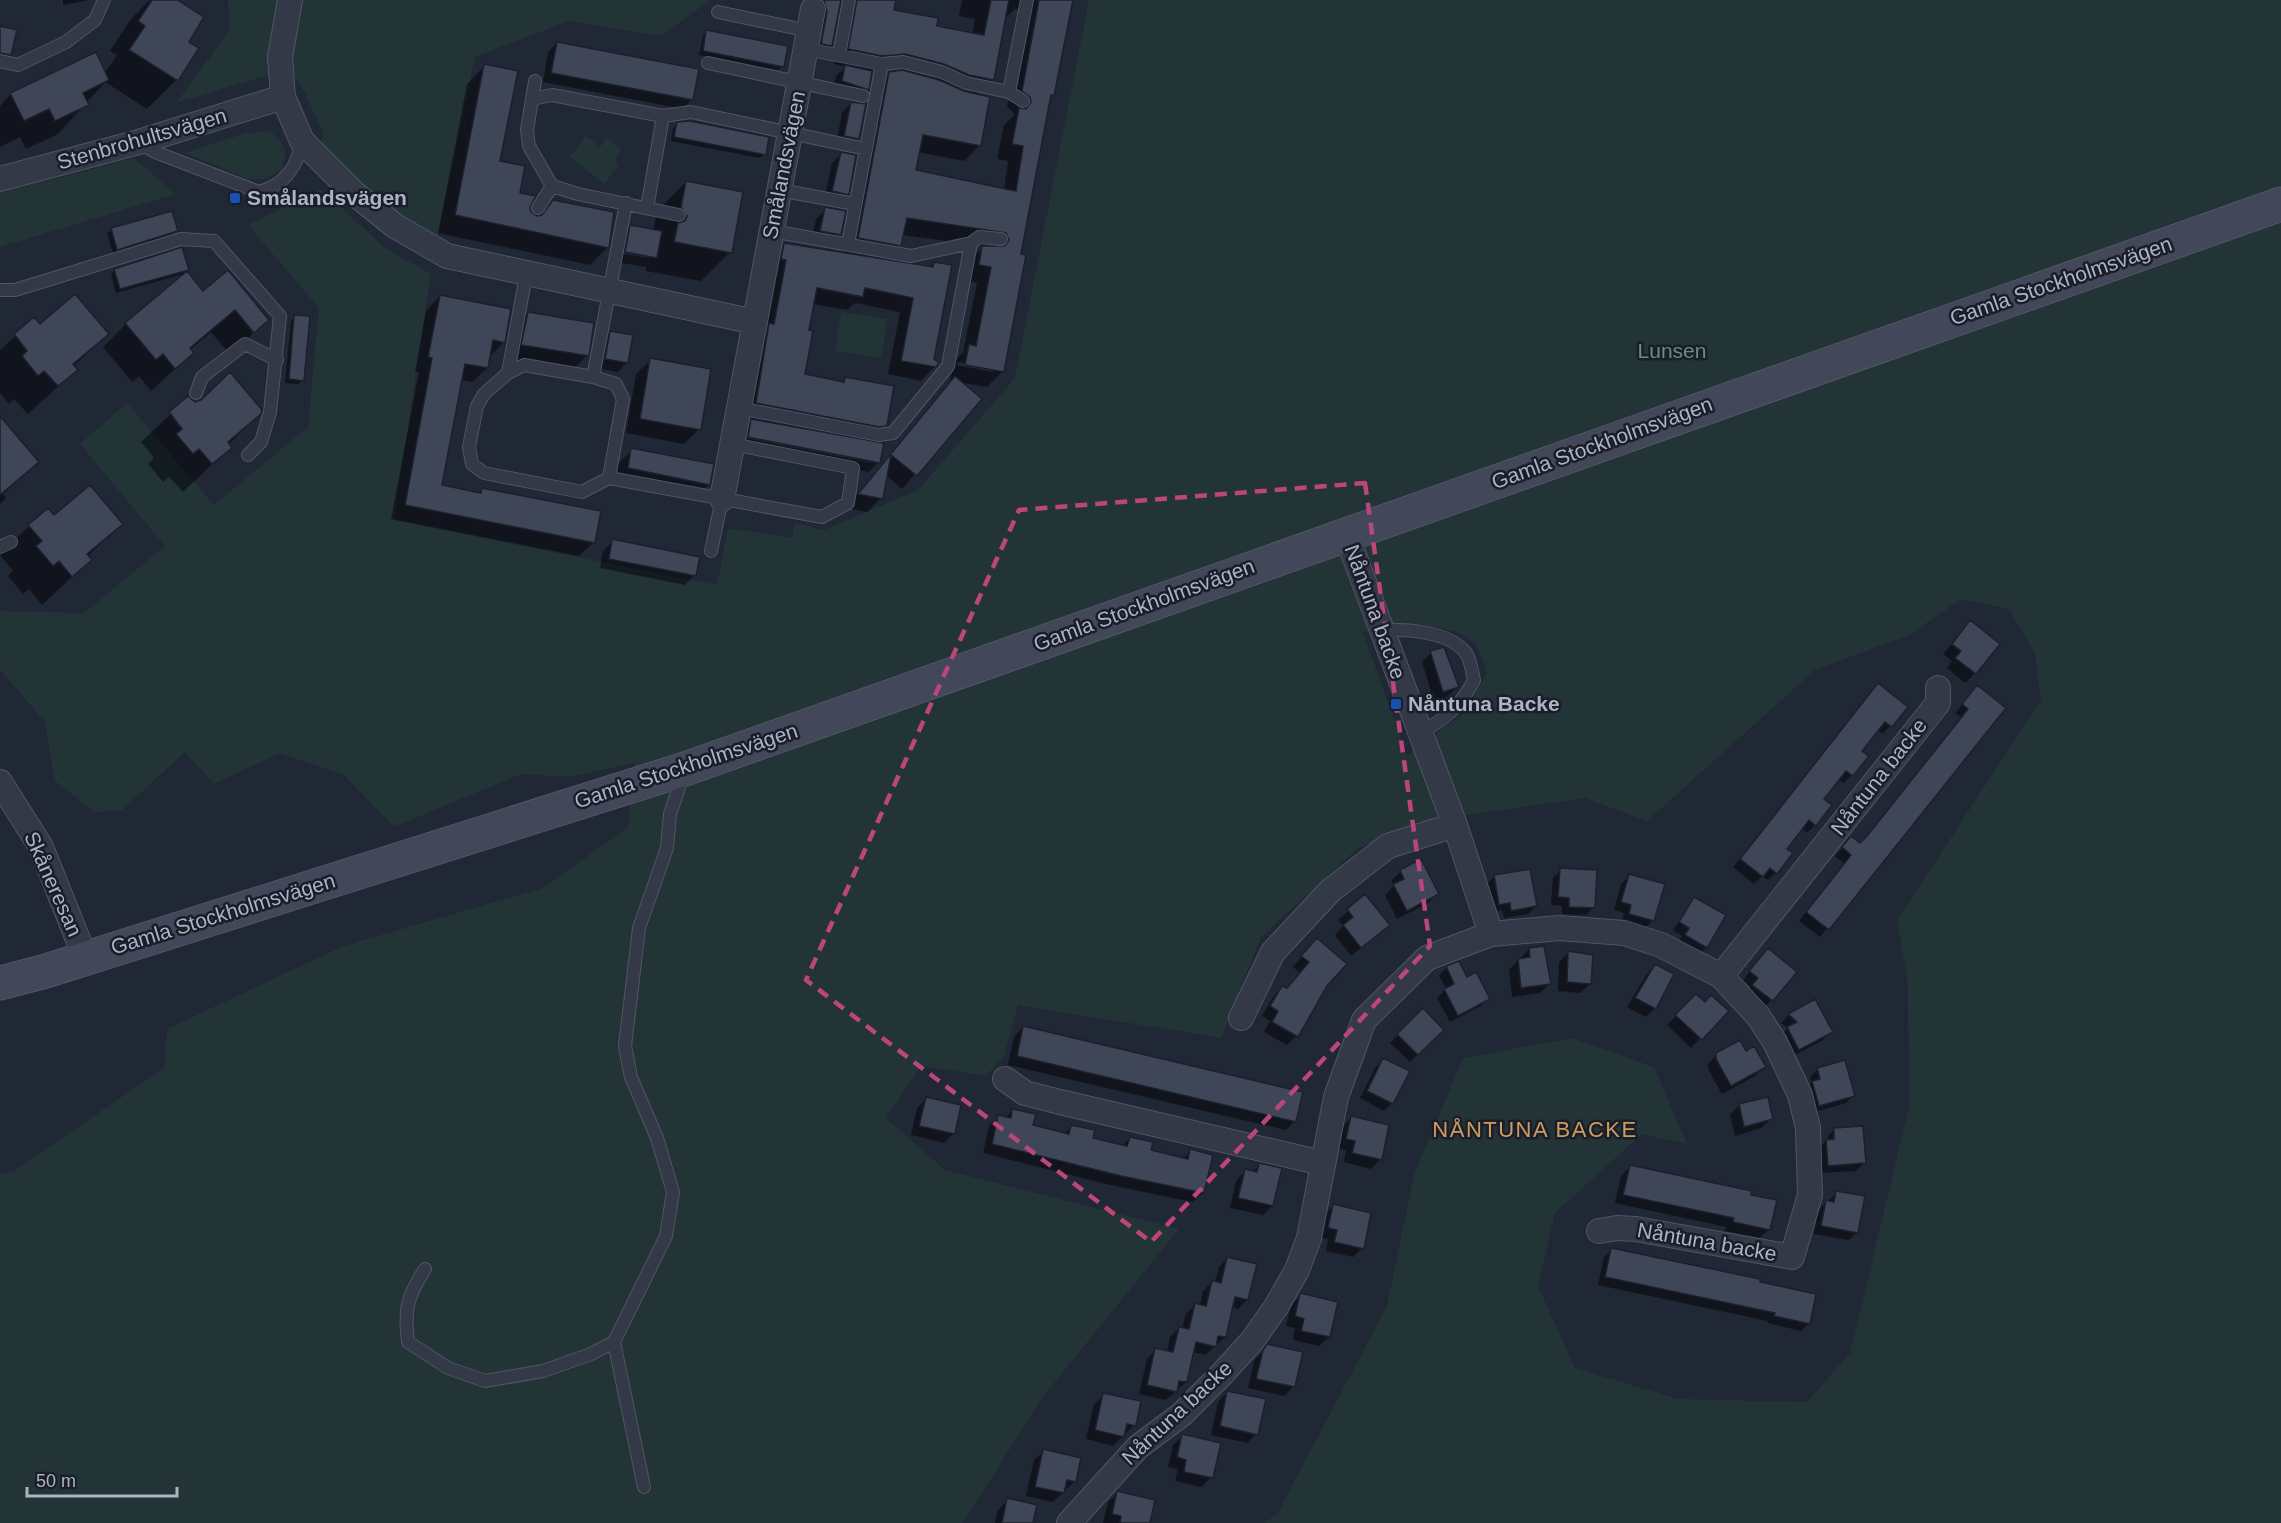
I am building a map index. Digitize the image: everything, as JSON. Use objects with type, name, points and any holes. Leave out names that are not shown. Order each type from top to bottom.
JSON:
[{"type":"main road","name":"Gamla Stockholmsvägen","points":[[0,983],[46,971],[685,769],[2281,204]]},
{"type":"street","points":[[290,0],[280,57],[283,96],[302,141],[354,193],[395,226],[447,256],[526,275],[755,322]]},
{"type":"street","name":"Smålandsvägen","points":[[722,499],[811,22]]},
{"type":"street","name":"Stenbrohultsvägen","points":[[0,179],[139,142],[283,96]]},
{"type":"street","name":"Nåntuna backe","points":[[1346,534],[1418,733],[1455,825],[1491,934]]},
{"type":"street","name":"Nåntuna backe","points":[[1721,976],[1938,703],[1938,688]]},
{"type":"street","name":"Skåneresan","points":[[0,782],[41,847],[85,957]]},
{"type":"street","points":[[1241,1018],[1273,952],[1329,891],[1388,846],[1455,825]]},
{"type":"street","name":"Nåntuna backe","points":[[1069,1523],[1138,1447],[1182,1414],[1221,1375],[1251,1341],[1276,1307],[1297,1270],[1309,1238],[1336,1097],[1364,1020],[1428,958],[1491,934],[1559,928],[1624,933],[1661,945],[1721,976],[1758,1016],[1775,1042],[1800,1095],[1808,1128],[1810,1195],[1792,1257],[1636,1229],[1617,1228],[1599,1231]]},
{"type":"street","points":[[1005,1079],[1025,1093],[1051,1100],[1322,1162]]},
{"type":"lane","points":[[0,61],[18,64],[66,42],[95,20],[104,0]]},
{"type":"lane","points":[[839,55],[849,0]]},
{"type":"lane","points":[[1009,92],[1027,0]]},
{"type":"lane","points":[[718,12],[811,22],[839,55],[882,64],[903,62],[942,72],[966,83],[1009,92],[1023,101]]},
{"type":"lane","points":[[708,63],[863,96]]},
{"type":"lane","points":[[848,244],[882,64]]},
{"type":"lane","points":[[535,81],[527,130],[529,146],[552,186],[679,215]]},
{"type":"lane","points":[[532,99],[552,95],[663,116],[691,112],[866,149]]},
{"type":"lane","points":[[647,208],[663,116]]},
{"type":"lane","points":[[139,142],[155,152],[259,192],[272,189],[294,169],[302,141]]},
{"type":"lane","points":[[538,208],[552,186]]},
{"type":"lane","points":[[779,190],[855,204]]},
{"type":"lane","points":[[593,377],[626,204]]},
{"type":"lane","points":[[772,231],[911,256],[971,243],[980,237],[1001,239]]},
{"type":"lane","points":[[0,290],[15,290],[181,239],[213,241],[280,316],[277,360],[271,385],[270,412],[261,442],[248,455]]},
{"type":"lane","points":[[739,408],[879,435],[893,433],[948,366],[971,243]]},
{"type":"lane","points":[[508,373],[526,275]]},
{"type":"lane","points":[[196,393],[202,377],[245,344],[277,360]]},
{"type":"lane","points":[[609,477],[623,399],[616,384],[593,377],[524,365],[508,373],[484,394],[477,406],[469,447],[472,464],[484,473],[582,492],[609,477],[822,517],[848,503],[854,468],[732,444]]},
{"type":"lane","points":[[711,551],[722,499]]},
{"type":"lane","points":[[1383,631],[1401,629],[1455,642],[1467,655],[1474,680],[1465,698],[1450,714],[1418,733]]},
{"type":"lane","points":[[425,1269],[415,1285],[405,1314],[408,1342],[448,1368],[485,1381],[543,1371],[591,1354],[614,1342],[666,1236],[673,1192],[657,1138],[632,1077],[625,1046],[639,928],[667,848],[670,814],[685,769]]},
{"type":"lane","points":[[614,1342],[644,1487]]},
{"type":"highlighted area","points":[[1365,483],[1430,946],[1151,1242],[806,980],[1019,510]]},
{"type":"green space","points":[[228,0],[711,0],[660,36],[569,21],[475,57],[435,251],[320,160],[323,133],[303,89],[281,58],[271,74],[176,103],[230,30]]},
{"type":"green space","name":"Lunsen","points":[[1089,0],[2281,0],[2281,1523],[1264,1523],[1277,1514],[1387,1306],[1414,1175],[1463,1058],[1572,1038],[1654,1067],[1687,1144],[1642,1134],[1555,1213],[1538,1286],[1575,1368],[1678,1399],[1807,1402],[1850,1353],[1909,1107],[1908,984],[1897,920],[2041,700],[2035,653],[2009,609],[1961,599],[1909,635],[1815,670],[1647,821],[1585,798],[1420,822],[1357,849],[1261,937],[1221,1038],[1018,1005],[1004,1056],[986,1076],[921,1066],[886,1118],[945,1170],[1179,1229],[1042,1398],[963,1523],[0,1523],[0,1174],[14,1171],[164,1068],[167,1029],[343,946],[543,888],[628,827],[634,763],[570,777],[521,774],[394,827],[344,775],[280,753],[214,784],[185,752],[122,810],[94,812],[55,781],[45,722],[0,670],[0,611],[84,613],[165,546],[80,444],[127,403],[214,505],[308,427],[319,308],[248,225],[321,189],[385,248],[431,274],[394,520],[717,585],[728,528],[792,538],[795,523],[824,530],[918,490],[1015,378]],"holes":[[[1417,623],[1454,631],[1471,640],[1483,658],[1487,673],[1466,711],[1407,756],[1363,632]]]},
{"type":"green space","points":[[269,131],[282,143],[285,157],[282,169],[265,179],[248,179],[185,153],[246,133]]},
{"type":"green space","points":[[586,136],[600,147],[607,138],[622,150],[614,160],[619,165],[604,184],[570,157]]},
{"type":"green space","points":[[134,158],[176,194],[0,247],[0,193]]},
{"type":"green space","points":[[841,312],[887,319],[881,358],[835,351]]},
{"type":"building","points":[[152,0],[178,0],[204,17],[189,42],[199,48],[178,81],[129,50],[145,26],[138,21]]},
{"type":"building","points":[[824,0],[841,0],[832,46],[821,44],[827,12]]},
{"type":"building","points":[[857,0],[896,0],[894,10],[938,18],[937,26],[984,35],[991,0],[1009,0],[994,80],[969,75],[944,64],[905,54],[882,56],[848,49]]},
{"type":"building","points":[[1039,0],[1073,0],[1054,96],[1051,95],[1021,254],[1026,255],[1004,372],[965,365],[969,344],[976,346],[991,267],[979,265],[982,246],[1005,246],[1009,240],[1006,233],[907,218],[901,246],[858,238],[889,72],[902,70],[939,80],[964,91],[990,97],[981,146],[923,135],[916,170],[1016,191],[1023,146],[1012,144],[1019,108],[1026,109],[1031,102],[1030,97],[1022,91]]},
{"type":"building","points":[[0,26],[17,30],[11,55],[0,53]]},
{"type":"building","points":[[706,30],[788,46],[784,67],[703,51]]},
{"type":"building","points":[[557,42],[699,69],[693,100],[551,73]]},
{"type":"building","points":[[96,52],[109,80],[83,93],[89,105],[55,121],[49,109],[24,121],[10,93]]},
{"type":"building","points":[[484,64],[518,71],[500,161],[525,166],[520,193],[536,196],[530,207],[531,212],[537,216],[542,215],[553,200],[614,212],[609,248],[455,215]]},
{"type":"building","points":[[845,65],[872,71],[869,90],[842,81]]},
{"type":"building","points":[[851,102],[866,104],[859,139],[844,136]]},
{"type":"building","points":[[690,121],[769,137],[766,155],[674,137],[677,122]]},
{"type":"building","points":[[841,152],[856,155],[849,195],[832,191]]},
{"type":"building","points":[[686,181],[743,192],[732,253],[674,242],[678,223],[685,221],[687,216],[681,207]]},
{"type":"building","points":[[825,207],[846,211],[841,235],[820,231]]},
{"type":"building","points":[[172,211],[178,231],[117,250],[111,228]]},
{"type":"building","points":[[630,225],[662,231],[657,258],[625,252]]},
{"type":"building","points":[[784,243],[933,267],[934,262],[952,265],[934,359],[939,363],[936,367],[901,361],[913,298],[865,288],[863,297],[817,288],[809,330],[813,331],[805,374],[844,382],[845,377],[894,386],[887,426],[879,427],[756,403],[769,323],[774,324],[786,260],[781,259]]},
{"type":"building","points":[[182,247],[189,270],[120,289],[114,269]]},
{"type":"building","points":[[228,270],[269,320],[254,333],[235,310],[190,348],[194,353],[175,369],[163,354],[156,360],[125,323],[187,271],[203,291]]},
{"type":"building","points":[[75,294],[109,334],[73,364],[78,370],[58,386],[44,371],[38,376],[22,356],[27,351],[14,334],[34,317],[40,324]]},
{"type":"building","points":[[440,295],[511,309],[505,343],[493,340],[488,368],[465,364],[442,485],[481,493],[482,488],[601,511],[595,543],[405,505],[432,358],[428,357]]},
{"type":"building","points":[[528,312],[594,323],[589,356],[521,345]]},
{"type":"building","points":[[294,315],[310,316],[304,381],[289,379]]},
{"type":"building","points":[[610,331],[633,335],[628,363],[605,359]]},
{"type":"building","points":[[650,358],[711,369],[701,430],[640,419]]},
{"type":"building","points":[[230,372],[262,410],[261,414],[228,442],[232,448],[212,464],[199,449],[193,454],[176,434],[182,429],[169,412],[188,396],[195,402],[201,400]]},
{"type":"building","points":[[955,376],[982,399],[917,476],[891,455],[883,499],[858,494]]},
{"type":"building","points":[[0,416],[39,462],[0,495]]},
{"type":"building","points":[[751,419],[884,443],[880,463],[748,437]]},
{"type":"building","points":[[631,448],[714,464],[710,485],[628,468]]},
{"type":"building","points":[[90,485],[123,524],[87,554],[92,560],[72,577],[59,561],[53,566],[36,546],[42,541],[28,525],[48,508],[54,515]]},
{"type":"building","points":[[612,539],[700,557],[696,576],[609,559]]},
{"type":"building","points":[[1970,620],[2000,644],[1976,674],[1955,658],[1961,651],[1952,644]]},
{"type":"building","points":[[1444,647],[1459,687],[1443,692],[1430,651]]},
{"type":"building","points":[[1878,683],[1908,707],[1892,727],[1885,722],[1862,751],[1869,756],[1853,776],[1846,771],[1824,799],[1832,805],[1816,826],[1809,820],[1787,849],[1793,853],[1777,874],[1770,868],[1763,877],[1740,859]]},
{"type":"building","points":[[1977,685],[2006,708],[1829,930],[1806,912],[1851,855],[1842,847],[1851,836],[1860,843],[1867,836],[1968,709],[1962,704]]},
{"type":"building","points":[[1421,859],[1439,894],[1407,911],[1393,884],[1404,879],[1400,870]]},
{"type":"building","points":[[1560,868],[1597,870],[1595,908],[1569,907],[1569,898],[1558,897]]},
{"type":"building","points":[[1530,869],[1537,906],[1511,911],[1510,903],[1499,905],[1494,875]]},
{"type":"building","points":[[1629,874],[1665,884],[1654,921],[1629,914],[1631,905],[1621,902]]},
{"type":"building","points":[[1365,894],[1390,925],[1361,948],[1343,925],[1353,917],[1347,909]]},
{"type":"building","points":[[1694,897],[1726,915],[1707,948],[1685,935],[1689,928],[1679,922]]},
{"type":"building","points":[[1317,938],[1347,964],[1327,986],[1298,1037],[1272,1022],[1278,1011],[1270,1006],[1282,986],[1287,988],[1309,962],[1301,956]]},
{"type":"building","points":[[1544,946],[1551,984],[1521,988],[1518,959],[1530,957],[1529,948]]},
{"type":"building","points":[[1768,948],[1797,972],[1773,1001],[1752,985],[1758,978],[1749,971]]},
{"type":"building","points":[[1568,951],[1593,955],[1591,984],[1567,982]]},
{"type":"building","points":[[1459,961],[1467,977],[1476,972],[1490,999],[1458,1016],[1444,989],[1454,984],[1446,966]]},
{"type":"building","points":[[1655,964],[1674,974],[1656,1009],[1635,998]]},
{"type":"building","points":[[1696,994],[1705,1002],[1711,995],[1729,1011],[1702,1040],[1675,1015]]},
{"type":"building","points":[[1815,999],[1833,1032],[1799,1050],[1787,1027],[1797,1022],[1788,1014]]},
{"type":"building","points":[[1423,1008],[1444,1030],[1418,1055],[1397,1034]]},
{"type":"building","points":[[1023,1026],[1303,1092],[1296,1122],[1017,1056]]},
{"type":"building","points":[[1740,1040],[1746,1051],[1754,1046],[1766,1067],[1731,1086],[1716,1059],[1716,1053]]},
{"type":"building","points":[[1383,1058],[1410,1071],[1393,1104],[1367,1091]]},
{"type":"building","points":[[1845,1060],[1855,1096],[1819,1106],[1812,1081],[1820,1079],[1817,1068]]},
{"type":"building","points":[[926,1097],[961,1105],[955,1134],[919,1126]]},
{"type":"building","points":[[1768,1097],[1773,1119],[1744,1127],[1739,1104]]},
{"type":"building","points":[[1012,1109],[1036,1114],[1033,1125],[1069,1134],[1071,1125],[1095,1130],[1093,1138],[1127,1146],[1130,1137],[1153,1142],[1151,1150],[1188,1159],[1190,1149],[1213,1155],[1204,1193],[1121,1176],[992,1144],[998,1115],[1011,1118]]},
{"type":"building","points":[[1351,1116],[1389,1125],[1382,1160],[1352,1153],[1355,1141],[1346,1139]]},
{"type":"building","points":[[1863,1126],[1866,1163],[1828,1166],[1826,1140],[1834,1139],[1834,1128]]},
{"type":"building","points":[[1259,1163],[1282,1168],[1273,1206],[1238,1198],[1245,1169],[1257,1172]]},
{"type":"building","points":[[1630,1165],[1752,1191],[1751,1195],[1777,1200],[1770,1230],[1733,1222],[1734,1218],[1623,1195]]},
{"type":"building","points":[[1836,1191],[1865,1196],[1858,1233],[1821,1226],[1826,1200],[1834,1202]]},
{"type":"building","points":[[1333,1204],[1371,1213],[1364,1249],[1334,1242],[1337,1230],[1328,1228]]},
{"type":"building","points":[[1611,1248],[1760,1279],[1760,1282],[1816,1294],[1810,1324],[1774,1316],[1775,1313],[1605,1277]]},
{"type":"building","points":[[1227,1257],[1257,1264],[1248,1300],[1235,1297],[1226,1337],[1218,1336],[1216,1347],[1196,1342],[1187,1382],[1179,1381],[1177,1392],[1147,1385],[1155,1348],[1173,1352],[1179,1327],[1189,1329],[1195,1303],[1206,1306],[1212,1280],[1221,1283]]},
{"type":"building","points":[[1300,1293],[1338,1302],[1330,1337],[1301,1331],[1304,1319],[1295,1316]]},
{"type":"building","points":[[1267,1344],[1303,1352],[1295,1387],[1256,1379],[1263,1350]]},
{"type":"building","points":[[1227,1391],[1266,1399],[1258,1435],[1220,1426]]},
{"type":"building","points":[[1103,1393],[1141,1401],[1136,1426],[1127,1424],[1124,1437],[1095,1430]]},
{"type":"building","points":[[1182,1434],[1221,1443],[1213,1478],[1184,1472],[1186,1460],[1177,1457]]},
{"type":"building","points":[[1043,1449],[1081,1458],[1076,1482],[1067,1480],[1064,1493],[1035,1487]]},
{"type":"building","points":[[1117,1491],[1155,1500],[1150,1523],[1120,1523],[1121,1516],[1112,1514]]},
{"type":"building","points":[[1007,1498],[1037,1505],[1033,1523],[1002,1523]]},
{"type":"place","name":"Smålandsvägen","points":[[235,198]]},
{"type":"place","name":"Nåntuna Backe","points":[[1396,704]]},
{"type":"district","name":"NÅNTUNA BACKE","points":[[1535,1129]]}]
